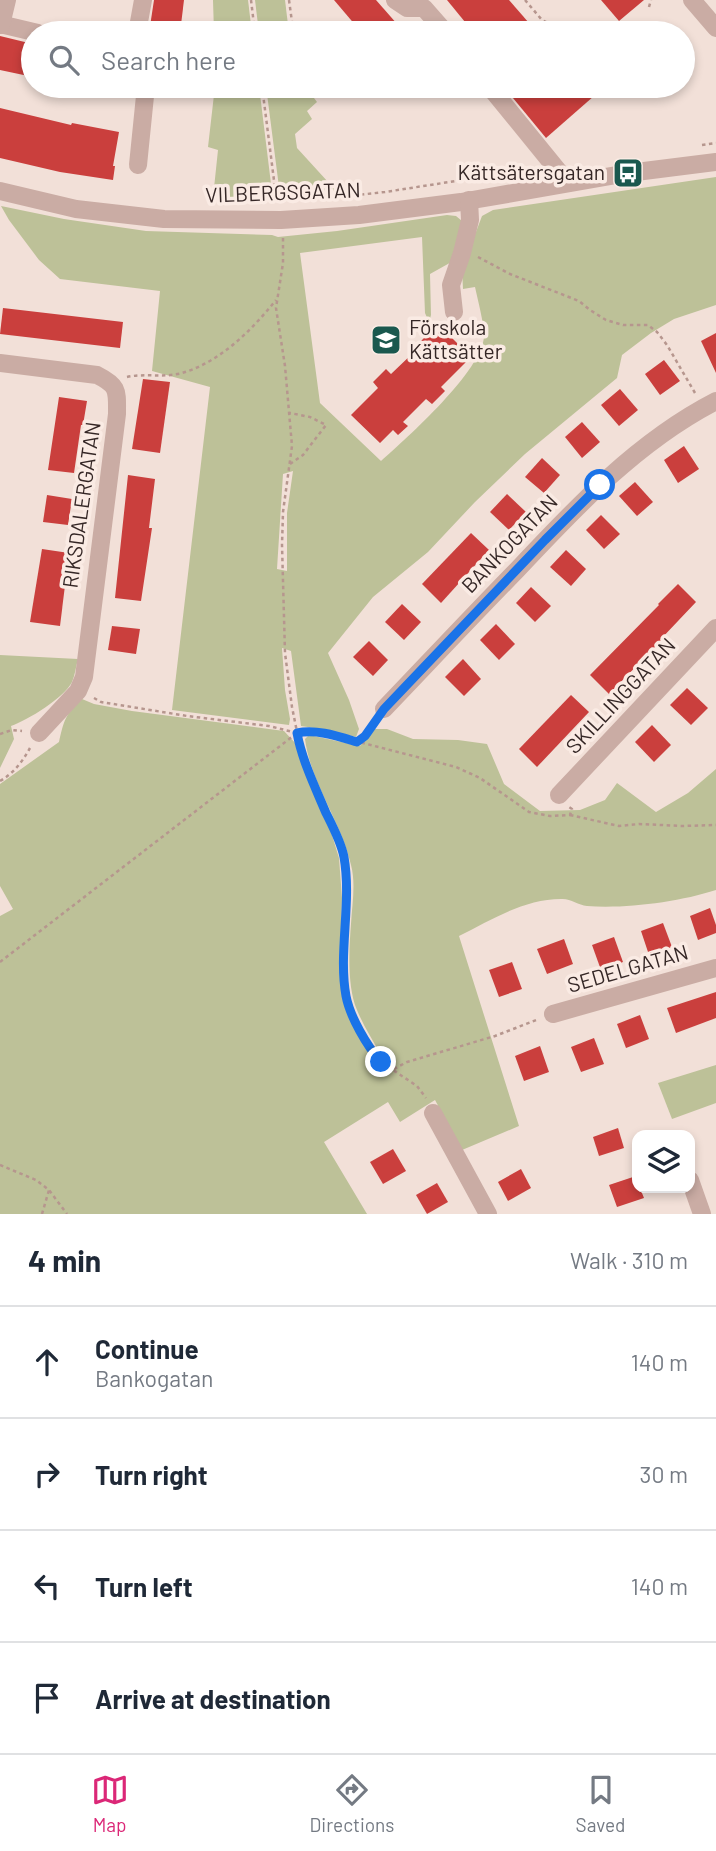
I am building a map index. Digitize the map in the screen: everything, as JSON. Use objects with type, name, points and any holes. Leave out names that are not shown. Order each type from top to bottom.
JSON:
[{"type":"street","points":[[7,0],[1,24],[21,29]]},
{"type":"street","points":[[139,21],[143,0]]},
{"type":"street","points":[[395,0],[407,8],[424,8],[435,21]]},
{"type":"street","points":[[692,0],[716,28]]},
{"type":"street","points":[[138,165],[145,98]]},
{"type":"street","points":[[499,98],[568,183]]},
{"type":"street","name":"VILBERGSGATAN","points":[[0,191],[76,209],[164,219],[281,220],[359,215],[716,162]]},
{"type":"street","points":[[454,312],[450,285],[470,220],[469,200]]},
{"type":"street","points":[[0,363],[97,375],[111,382]]},
{"type":"street","name":"RIKSDALERGATAN","points":[[39,733],[78,691],[84,677],[117,414],[117,390],[111,382]]},
{"type":"street","name":"BANKOGATAN","points":[[384,709],[600,485],[678,422],[710,404]]},
{"type":"street","name":"SKILLINGGATAN","points":[[559,795],[716,628]]},
{"type":"street","name":"SEDELGATAN","points":[[553,1014],[716,968]]},
{"type":"street","points":[[433,1113],[488,1214]]},
{"type":"street","points":[[695,1193],[702,1214]]},
{"type":"path","points":[[251,0],[254,21]]},
{"type":"path","points":[[289,0],[292,21]]},
{"type":"path","points":[[525,0],[544,21]]},
{"type":"path","points":[[649,7],[651,0]]},
{"type":"path","points":[[264,98],[277,200],[385,192],[555,167]]},
{"type":"path","points":[[692,146],[716,143]]},
{"type":"path","points":[[283,236],[283,263],[275,308],[285,366],[292,446],[283,512],[285,653],[297,733],[314,786],[344,856],[346,998],[372,1051],[381,1062],[417,1086],[433,1113]]},
{"type":"path","points":[[462,253],[482,258],[510,274],[579,301],[606,320],[623,325],[648,325],[657,332],[710,404]]},
{"type":"path","points":[[111,382],[136,375],[180,373],[210,362],[229,349],[277,298]]},
{"type":"path","points":[[290,413],[310,417],[326,425],[303,455],[290,464]]},
{"type":"path","points":[[78,691],[101,702],[269,726],[297,733],[308,731],[328,734],[456,767],[480,778],[529,812],[550,816],[569,814],[619,826],[716,825]]},
{"type":"path","points":[[357,742],[365,736],[384,709]]},
{"type":"path","points":[[0,734],[12,730],[39,733],[21,763],[0,781]]},
{"type":"path","points":[[0,962],[297,733]]},
{"type":"path","points":[[559,795],[572,809],[569,814]]},
{"type":"path","points":[[394,1069],[407,1062],[553,1014]]},
{"type":"path","points":[[0,1164],[36,1180],[49,1190],[67,1214]]},
{"type":"path","points":[[42,1214],[49,1190]]},
{"type":"green space","points":[[213,0],[248,0],[251,21],[214,21]]},
{"type":"green space","points":[[255,0],[285,0],[288,21],[258,21]]},
{"type":"green space","points":[[214,98],[260,98],[272,192],[268,198],[216,198],[214,188],[218,150],[208,147]]},
{"type":"green space","points":[[268,98],[314,98],[317,102],[307,111],[312,119],[295,134],[297,148],[339,194],[280,195]]},
{"type":"green space","points":[[716,177],[716,305],[674,319],[622,355],[617,378],[525,454],[428,552],[373,597],[328,653],[359,729],[356,737],[301,726],[291,651],[282,648],[289,725],[172,710],[210,387],[152,371],[160,291],[60,279],[39,260],[1,206],[64,219],[146,231],[278,237],[456,216],[462,221],[455,260],[430,274],[429,322],[425,313],[422,237],[300,253],[320,403],[381,461],[442,403],[471,367],[480,350],[484,336],[475,287],[463,289],[462,269],[482,216],[493,210]],"holes":[[[293,471],[287,513],[287,571],[277,569],[283,474]]]},
{"type":"green space","points":[[0,655],[78,659],[72,682],[61,695],[36,714],[11,726],[14,739],[0,768]]},
{"type":"green space","points":[[82,699],[132,711],[284,731],[297,745],[339,858],[342,898],[340,980],[345,1008],[372,1057],[380,1053],[357,1010],[350,979],[352,872],[340,833],[308,756],[305,739],[309,735],[360,746],[374,729],[387,729],[413,739],[487,744],[504,784],[540,811],[580,810],[605,800],[617,783],[656,812],[688,793],[716,769],[716,890],[669,901],[635,905],[587,906],[564,899],[547,900],[508,911],[459,936],[519,1126],[462,1150],[435,1100],[400,1122],[388,1102],[324,1142],[367,1214],[0,1214],[0,916],[13,909],[0,886],[0,784],[59,742],[66,718]]},
{"type":"green space","points":[[716,1065],[716,1103],[672,1119],[658,1083]]},
{"type":"building","points":[[154,0],[184,0],[181,21],[151,21]]},
{"type":"building","points":[[334,0],[376,0],[394,21],[352,21]]},
{"type":"building","points":[[447,0],[509,0],[527,21],[464,21]]},
{"type":"building","points":[[601,0],[644,0],[619,21]]},
{"type":"building","points":[[0,36],[21,41],[21,74],[0,70]]},
{"type":"building","points":[[513,98],[592,98],[546,138]]},
{"type":"building","points":[[0,108],[71,125],[72,123],[119,132],[113,180],[60,172],[0,158]]},
{"type":"building","points":[[3,308],[123,322],[120,348],[0,334]]},
{"type":"building","points":[[438,324],[471,357],[441,387],[445,391],[432,404],[426,399],[403,422],[408,426],[398,435],[393,430],[380,443],[351,415],[378,388],[373,382],[386,369],[391,374]]},
{"type":"building","points":[[716,333],[716,373],[701,341]]},
{"type":"building","points":[[664,360],[680,381],[660,395],[645,374]]},
{"type":"building","points":[[143,379],[170,382],[160,453],[132,449]]},
{"type":"building","points":[[620,389],[638,410],[619,426],[601,405]]},
{"type":"building","points":[[59,397],[87,401],[74,473],[48,470]]},
{"type":"building","points":[[582,422],[600,442],[582,458],[565,437]]},
{"type":"building","points":[[684,446],[699,469],[678,483],[664,460]]},
{"type":"building","points":[[542,458],[560,475],[544,493],[525,477]]},
{"type":"building","points":[[128,475],[155,479],[149,528],[152,528],[141,601],[115,598]]},
{"type":"building","points":[[635,482],[653,502],[637,516],[619,496]]},
{"type":"building","points":[[507,494],[526,512],[509,530],[490,512]]},
{"type":"building","points":[[47,495],[72,499],[68,525],[43,522]]},
{"type":"building","points":[[601,515],[620,534],[604,549],[586,530]]},
{"type":"building","points":[[471,533],[489,550],[441,603],[422,584]]},
{"type":"building","points":[[42,549],[69,553],[60,626],[30,622]]},
{"type":"building","points":[[566,550],[586,569],[571,586],[550,567]]},
{"type":"building","points":[[678,584],[696,602],[609,694],[590,675]]},
{"type":"building","points":[[531,587],[551,606],[535,622],[516,603]]},
{"type":"building","points":[[402,604],[421,622],[404,640],[385,622]]},
{"type":"building","points":[[496,624],[515,644],[499,660],[480,640]]},
{"type":"building","points":[[112,626],[140,629],[136,654],[108,650]]},
{"type":"building","points":[[369,641],[388,660],[373,676],[353,657]]},
{"type":"building","points":[[463,659],[481,679],[464,696],[445,677]]},
{"type":"building","points":[[687,688],[708,708],[691,725],[670,705]]},
{"type":"building","points":[[571,695],[589,712],[537,767],[519,749]]},
{"type":"building","points":[[652,725],[671,745],[654,762],[635,742]]},
{"type":"building","points":[[710,908],[716,933],[698,940],[690,916]]},
{"type":"building","points":[[663,923],[672,947],[649,955],[641,931]]},
{"type":"building","points":[[614,937],[623,962],[601,970],[592,945]]},
{"type":"building","points":[[564,939],[573,964],[547,974],[537,949]]},
{"type":"building","points":[[512,962],[522,989],[499,997],[489,970]]},
{"type":"building","points":[[716,992],[716,1018],[676,1033],[667,1008]]},
{"type":"building","points":[[640,1015],[649,1039],[626,1048],[617,1024]]},
{"type":"building","points":[[594,1038],[604,1064],[581,1072],[571,1047]]},
{"type":"building","points":[[540,1046],[549,1072],[524,1081],[515,1056]]},
{"type":"building","points":[[618,1128],[624,1148],[599,1156],[593,1137]]},
{"type":"building","points":[[393,1149],[406,1171],[383,1184],[370,1162]]},
{"type":"building","points":[[521,1169],[531,1188],[508,1201],[498,1182]]},
{"type":"building","points":[[632,1177],[632,1193],[642,1193],[644,1198],[617,1207],[609,1185]]},
{"type":"building","points":[[437,1183],[448,1202],[427,1214],[416,1195]]},
{"type":"place","name":"Kättsätersgatan","points":[[628,173]]},
{"type":"place","name":"Förskola Kättsätter","points":[[386,340]]},
{"type":"route","points":[[381,1062],[358,1026],[346,998],[344,856],[314,786],[297,733],[308,731],[328,734],[357,742],[365,736],[384,709],[600,485]]}]
